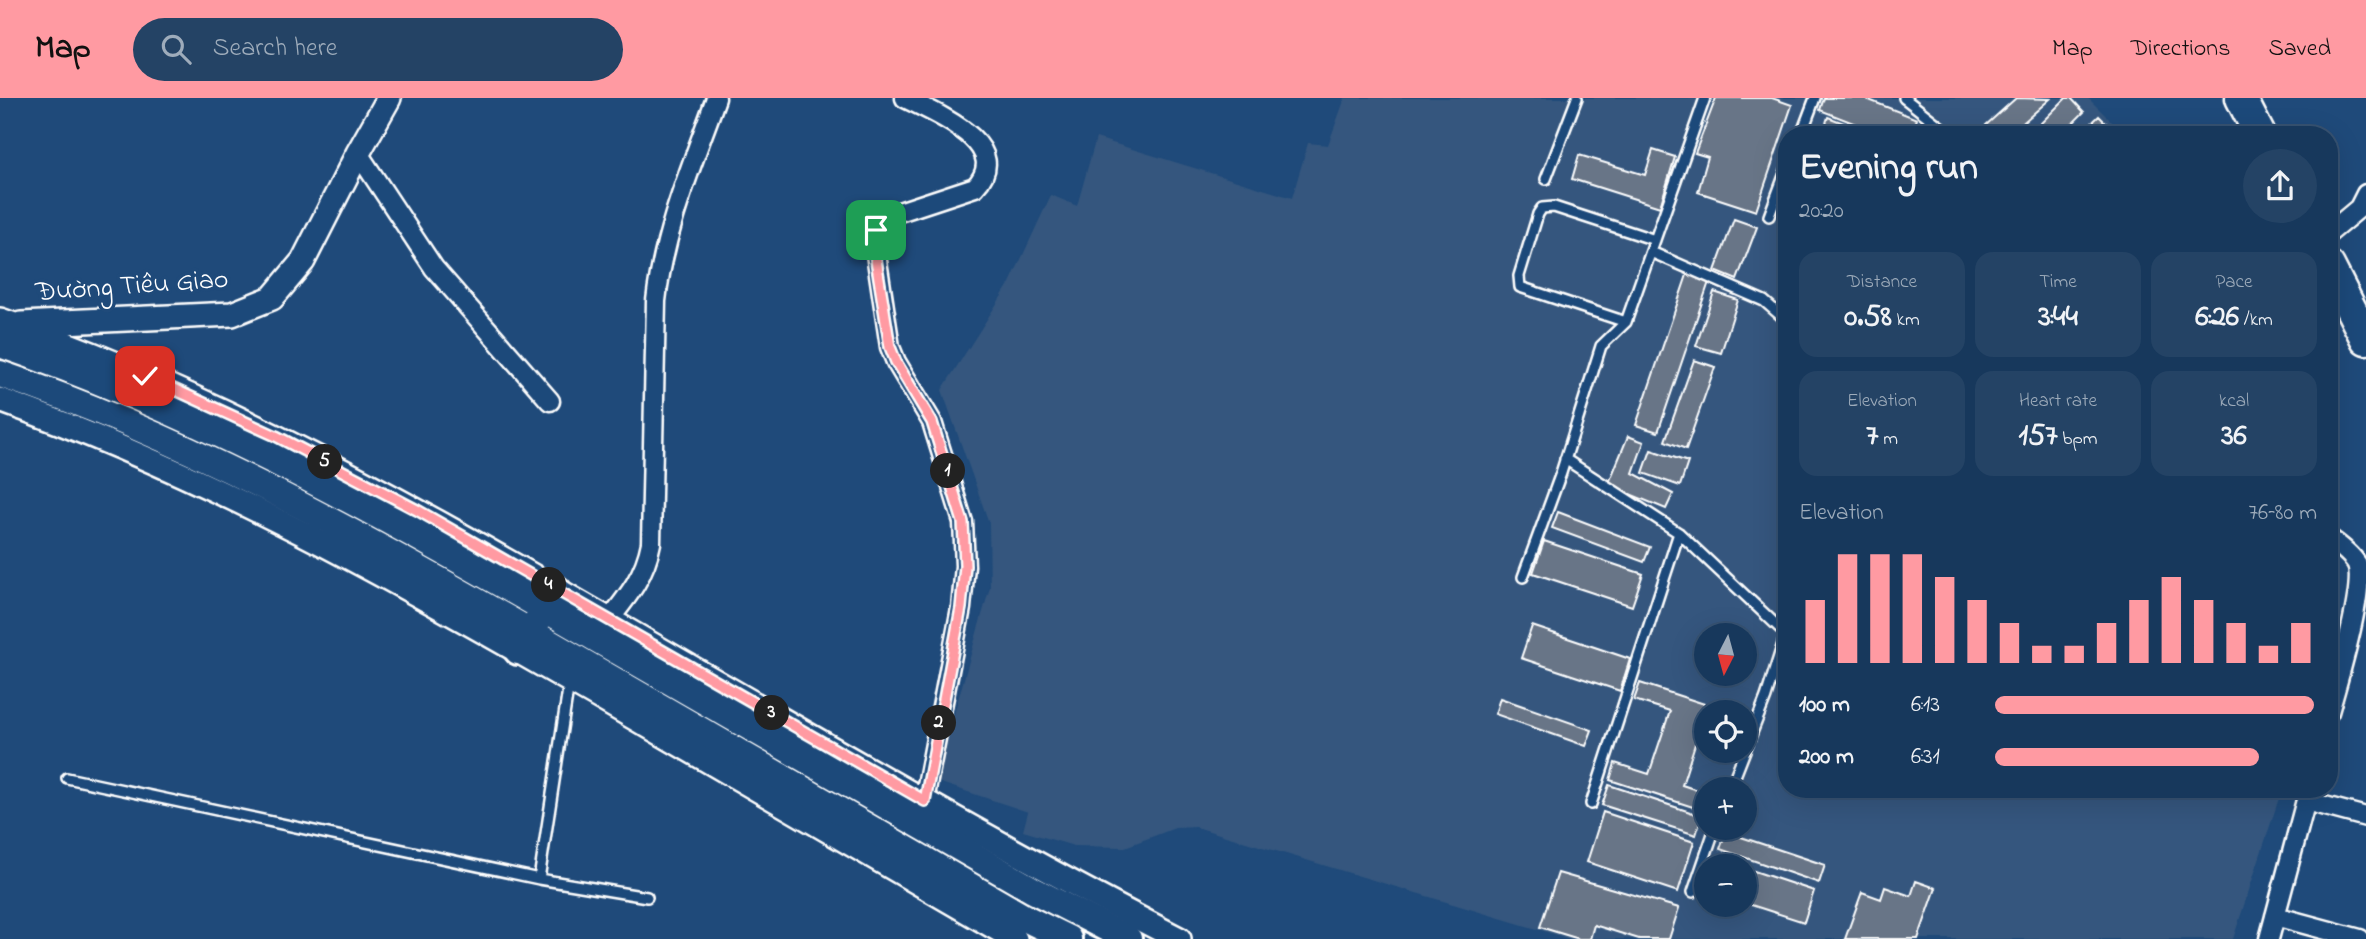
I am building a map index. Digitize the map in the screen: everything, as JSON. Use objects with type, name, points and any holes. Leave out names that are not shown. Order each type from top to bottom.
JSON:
[{"type":"highway","points":[[2241,98],[2255,126]]},
{"type":"highway","points":[[2338,284],[2366,339]]},
{"type":"main road","points":[[5,330],[551,599],[1033,890],[1128,939]]},
{"type":"main road","points":[[0,374],[137,428],[268,488],[410,562],[524,641],[1025,918],[1068,939]]},
{"type":"main road","points":[[524,641],[551,599]]},
{"type":"street","name":"Đường Tiêu Giao","points":[[5,330],[232,314],[272,298],[303,261],[389,98]]},
{"type":"street","points":[[609,620],[638,583],[648,564],[651,543],[656,302],[660,262],[716,98]]},
{"type":"street","points":[[905,98],[961,127],[983,153],[986,166],[983,178],[975,187],[890,215],[881,222],[873,241],[890,347],[932,422],[963,522],[965,566],[961,608],[925,801]]},
{"type":"street","points":[[358,153],[434,268],[550,401]]},
{"type":"street","points":[[2338,226],[2359,208],[2366,194]]},
{"type":"street","points":[[0,400],[135,453],[266,513],[407,587],[524,641],[570,681],[1015,939]]},
{"type":"street","points":[[2338,546],[2358,565],[2361,582],[2338,652]]},
{"type":"street","points":[[551,599],[609,620],[1040,868],[1179,939]]},
{"type":"street","points":[[2269,939],[2306,798]]},
{"type":"street","points":[[2315,798],[2366,817]]},
{"type":"street","points":[[2275,916],[2360,939]]},
{"type":"lane","points":[[1546,179],[1577,98]]},
{"type":"lane","points":[[1523,577],[1601,346],[1626,323],[1705,98]]},
{"type":"lane","points":[[1804,126],[1815,98]]},
{"type":"lane","points":[[1904,98],[1940,126]]},
{"type":"lane","points":[[1769,216],[1778,197]]},
{"type":"lane","points":[[1626,323],[1520,287],[1519,276],[1538,215],[1542,208],[1555,207],[1654,240]]},
{"type":"lane","points":[[1651,252],[1764,301],[1778,313]]},
{"type":"lane","points":[[1565,459],[1679,533],[1778,626]]},
{"type":"lane","points":[[1591,804],[1679,533]]},
{"type":"lane","points":[[1735,777],[1778,659]]},
{"type":"lane","points":[[539,878],[570,681]]},
{"type":"lane","points":[[67,778],[539,878],[647,897]]},
{"type":"lane","points":[[1693,892],[1711,840]]},
{"type":"shaded area","points":[[1345,98],[2088,98],[2116,126],[1778,126],[1778,798],[2279,798],[2233,939],[1570,939],[1196,827],[1175,828],[1125,847],[1074,846],[1023,831],[1028,812],[935,781],[990,587],[989,523],[942,390],[1010,283],[1051,195],[1077,206],[1096,138],[1292,198],[1308,143],[1328,145]]},
{"type":"building","points":[[1716,98],[1772,98],[1792,105],[1785,126],[1778,126],[1778,146],[1756,211],[1698,192],[1708,157],[1695,153]]},
{"type":"building","points":[[1824,98],[1864,98],[1917,119],[1914,126],[1861,126],[1820,110]]},
{"type":"building","points":[[2016,98],[2050,99],[2019,126],[1985,126]]},
{"type":"building","points":[[2066,98],[2071,98],[2084,112],[2070,126],[2038,126]]},
{"type":"building","points":[[2099,116],[2109,126],[2088,126]]},
{"type":"building","points":[[1828,117],[1852,126],[1825,126]]},
{"type":"building","points":[[1653,150],[1675,157],[1660,207],[1572,179],[1579,155],[1645,175]]},
{"type":"building","points":[[1734,219],[1757,227],[1737,280],[1715,271]]},
{"type":"building","points":[[1688,272],[1710,279],[1658,432],[1636,425]]},
{"type":"building","points":[[1714,292],[1738,300],[1721,353],[1696,346]]},
{"type":"building","points":[[1694,360],[1715,367],[1686,449],[1665,441]]},
{"type":"building","points":[[1628,436],[1644,442],[1633,473],[1673,494],[1666,509],[1608,485]]},
{"type":"building","points":[[1651,450],[1688,462],[1680,486],[1643,473]]},
{"type":"building","points":[[1558,512],[1650,547],[1644,562],[1552,528]]},
{"type":"building","points":[[1544,541],[1643,574],[1632,606],[1533,573]]},
{"type":"building","points":[[1532,626],[1630,659],[1620,691],[1521,658]]},
{"type":"building","points":[[1640,683],[1694,701],[1694,747],[1682,785],[1694,789],[1694,807],[1610,780],[1615,763],[1649,774],[1670,711],[1634,700]]},
{"type":"building","points":[[1500,698],[1592,730],[1586,746],[1495,714]]},
{"type":"building","points":[[1609,785],[1694,813],[1694,834],[1602,805]]},
{"type":"building","points":[[1603,812],[1694,842],[1678,892],[1587,862]]},
{"type":"building","points":[[1723,840],[1750,840],[1825,865],[1819,883],[1757,862],[1757,854],[1735,854],[1720,849]]},
{"type":"building","points":[[1757,872],[1814,891],[1804,922],[1757,907]]},
{"type":"building","points":[[1558,873],[1679,908],[1669,939],[1639,939],[1594,925],[1590,939],[1579,939],[1540,927]]},
{"type":"building","points":[[1916,881],[1936,888],[1918,939],[1845,939],[1862,892],[1881,899],[1885,887],[1911,896]]},
{"type":"route","points":[[145,376],[276,436],[417,510],[925,801],[961,608],[965,566],[963,522],[932,422],[890,347],[873,241],[876,230]]}]
